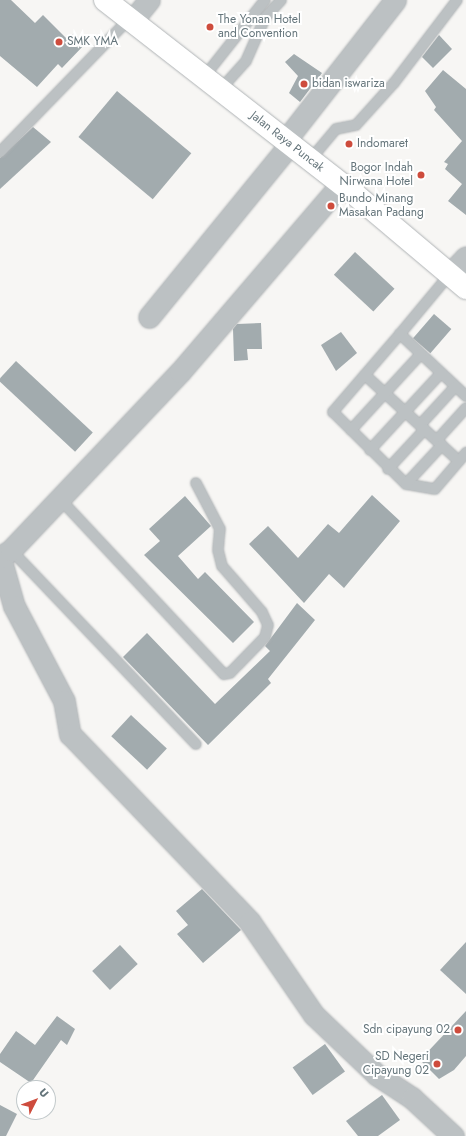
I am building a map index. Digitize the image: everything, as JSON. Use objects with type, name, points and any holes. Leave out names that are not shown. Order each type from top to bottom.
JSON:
[{"type":"highway","name":"Jalan Raya Puncak","points":[[105,0],[341,184],[458,281]]},
{"type":"street","points":[[130,20],[149,0]]},
{"type":"street","points":[[149,317],[288,142],[395,0]]},
{"type":"street","points":[[341,184],[180,372],[60,499],[4,554],[14,606],[64,701],[70,734],[250,922],[314,1015],[377,1075],[412,1098],[453,1136]]},
{"type":"street","points":[[458,281],[466,257]]},
{"type":"lane","points":[[204,77],[265,0]]},
{"type":"lane","points":[[220,90],[246,61],[265,18],[281,0]]},
{"type":"lane","points":[[310,160],[336,129],[356,125],[366,115],[457,0]]},
{"type":"lane","points":[[0,152],[130,20]]},
{"type":"lane","points":[[365,375],[439,443],[463,457],[435,489],[406,484],[388,469],[333,412],[400,334],[458,281]]},
{"type":"lane","points":[[400,334],[466,396]]},
{"type":"lane","points":[[351,430],[421,354]]},
{"type":"lane","points":[[370,450],[441,373]]},
{"type":"lane","points":[[388,469],[455,387]]},
{"type":"lane","points":[[406,484],[466,408]]},
{"type":"lane","points":[[60,499],[224,674],[230,673],[265,637],[268,625],[262,612],[222,566],[218,550],[220,529],[196,483]]},
{"type":"lane","points":[[4,554],[196,744]]},
{"type":"building","points":[[0,0],[11,0],[35,23],[43,15],[68,40],[74,33],[85,44],[62,68],[58,64],[37,87],[0,56]]},
{"type":"building","points":[[439,35],[452,49],[433,68],[422,57]]},
{"type":"building","name":"bidan iswariza","points":[[294,54],[322,73],[300,102],[289,93],[298,76],[285,62]]},
{"type":"building","points":[[443,70],[466,89],[466,215],[448,201],[462,184],[445,169],[448,164],[444,162],[462,141],[434,110],[436,107],[425,91]]},
{"type":"building","points":[[117,91],[191,153],[153,199],[78,137]]},
{"type":"building","points":[[33,127],[51,142],[0,189],[0,158]]},
{"type":"building","points":[[355,252],[394,289],[373,311],[334,275]]},
{"type":"building","points":[[434,314],[451,329],[430,353],[413,338]]},
{"type":"building","points":[[261,323],[262,349],[247,349],[248,360],[234,361],[233,329],[237,324]]},
{"type":"building","points":[[341,332],[357,353],[336,371],[321,345]]},
{"type":"building","points":[[16,361],[93,433],[75,452],[0,382],[0,378]]},
{"type":"building","points":[[372,495],[400,521],[344,588],[329,574],[304,603],[249,544],[268,526],[298,558],[328,524],[339,533]]},
{"type":"building","points":[[185,496],[211,526],[178,556],[198,579],[205,572],[254,622],[233,643],[144,555],[160,541],[149,529]]},
{"type":"building","points":[[297,603],[315,620],[268,679],[271,683],[208,745],[123,657],[147,633],[215,704],[270,651],[265,646]]},
{"type":"building","points":[[131,715],[167,748],[147,770],[111,736]]},
{"type":"building","points":[[202,889],[241,930],[203,963],[177,934],[188,925],[176,911]]},
{"type":"building","name":"Sdn cipayung 02","points":[[466,942],[466,994],[440,970]]},
{"type":"building","points":[[120,945],[138,964],[110,990],[92,971]]},
{"type":"building","name":"Sdn cipayung 02","points":[[466,1011],[466,1056],[454,1070],[439,1079],[420,1060]]},
{"type":"building","points":[[57,1016],[75,1029],[67,1045],[61,1040],[33,1080],[27,1080],[0,1062],[0,1054],[16,1031],[35,1045]]},
{"type":"building","points":[[325,1044],[345,1072],[313,1095],[293,1068]]},
{"type":"building","points":[[382,1095],[400,1120],[378,1136],[358,1136],[346,1121]]},
{"type":"building","points":[[0,1105],[16,1113],[16,1116],[6,1136],[0,1136]]},
{"type":"place","name":"The Yonan Hotel and Convention","points":[[210,27]]},
{"type":"place","name":"SMK YMA","points":[[59,42]]},
{"type":"place","name":"bidan iswariza","points":[[304,84]]},
{"type":"place","name":"Indomaret","points":[[349,144]]},
{"type":"place","name":"Bogor Indah Nirwana Hotel","points":[[421,175]]},
{"type":"place","name":"Bundo Minang Masakan Padang","points":[[331,206]]},
{"type":"place","name":"Sdn cipayung 02","points":[[458,1030]]},
{"type":"place","name":"SD Negeri Cipayung 02","points":[[437,1064]]}]
